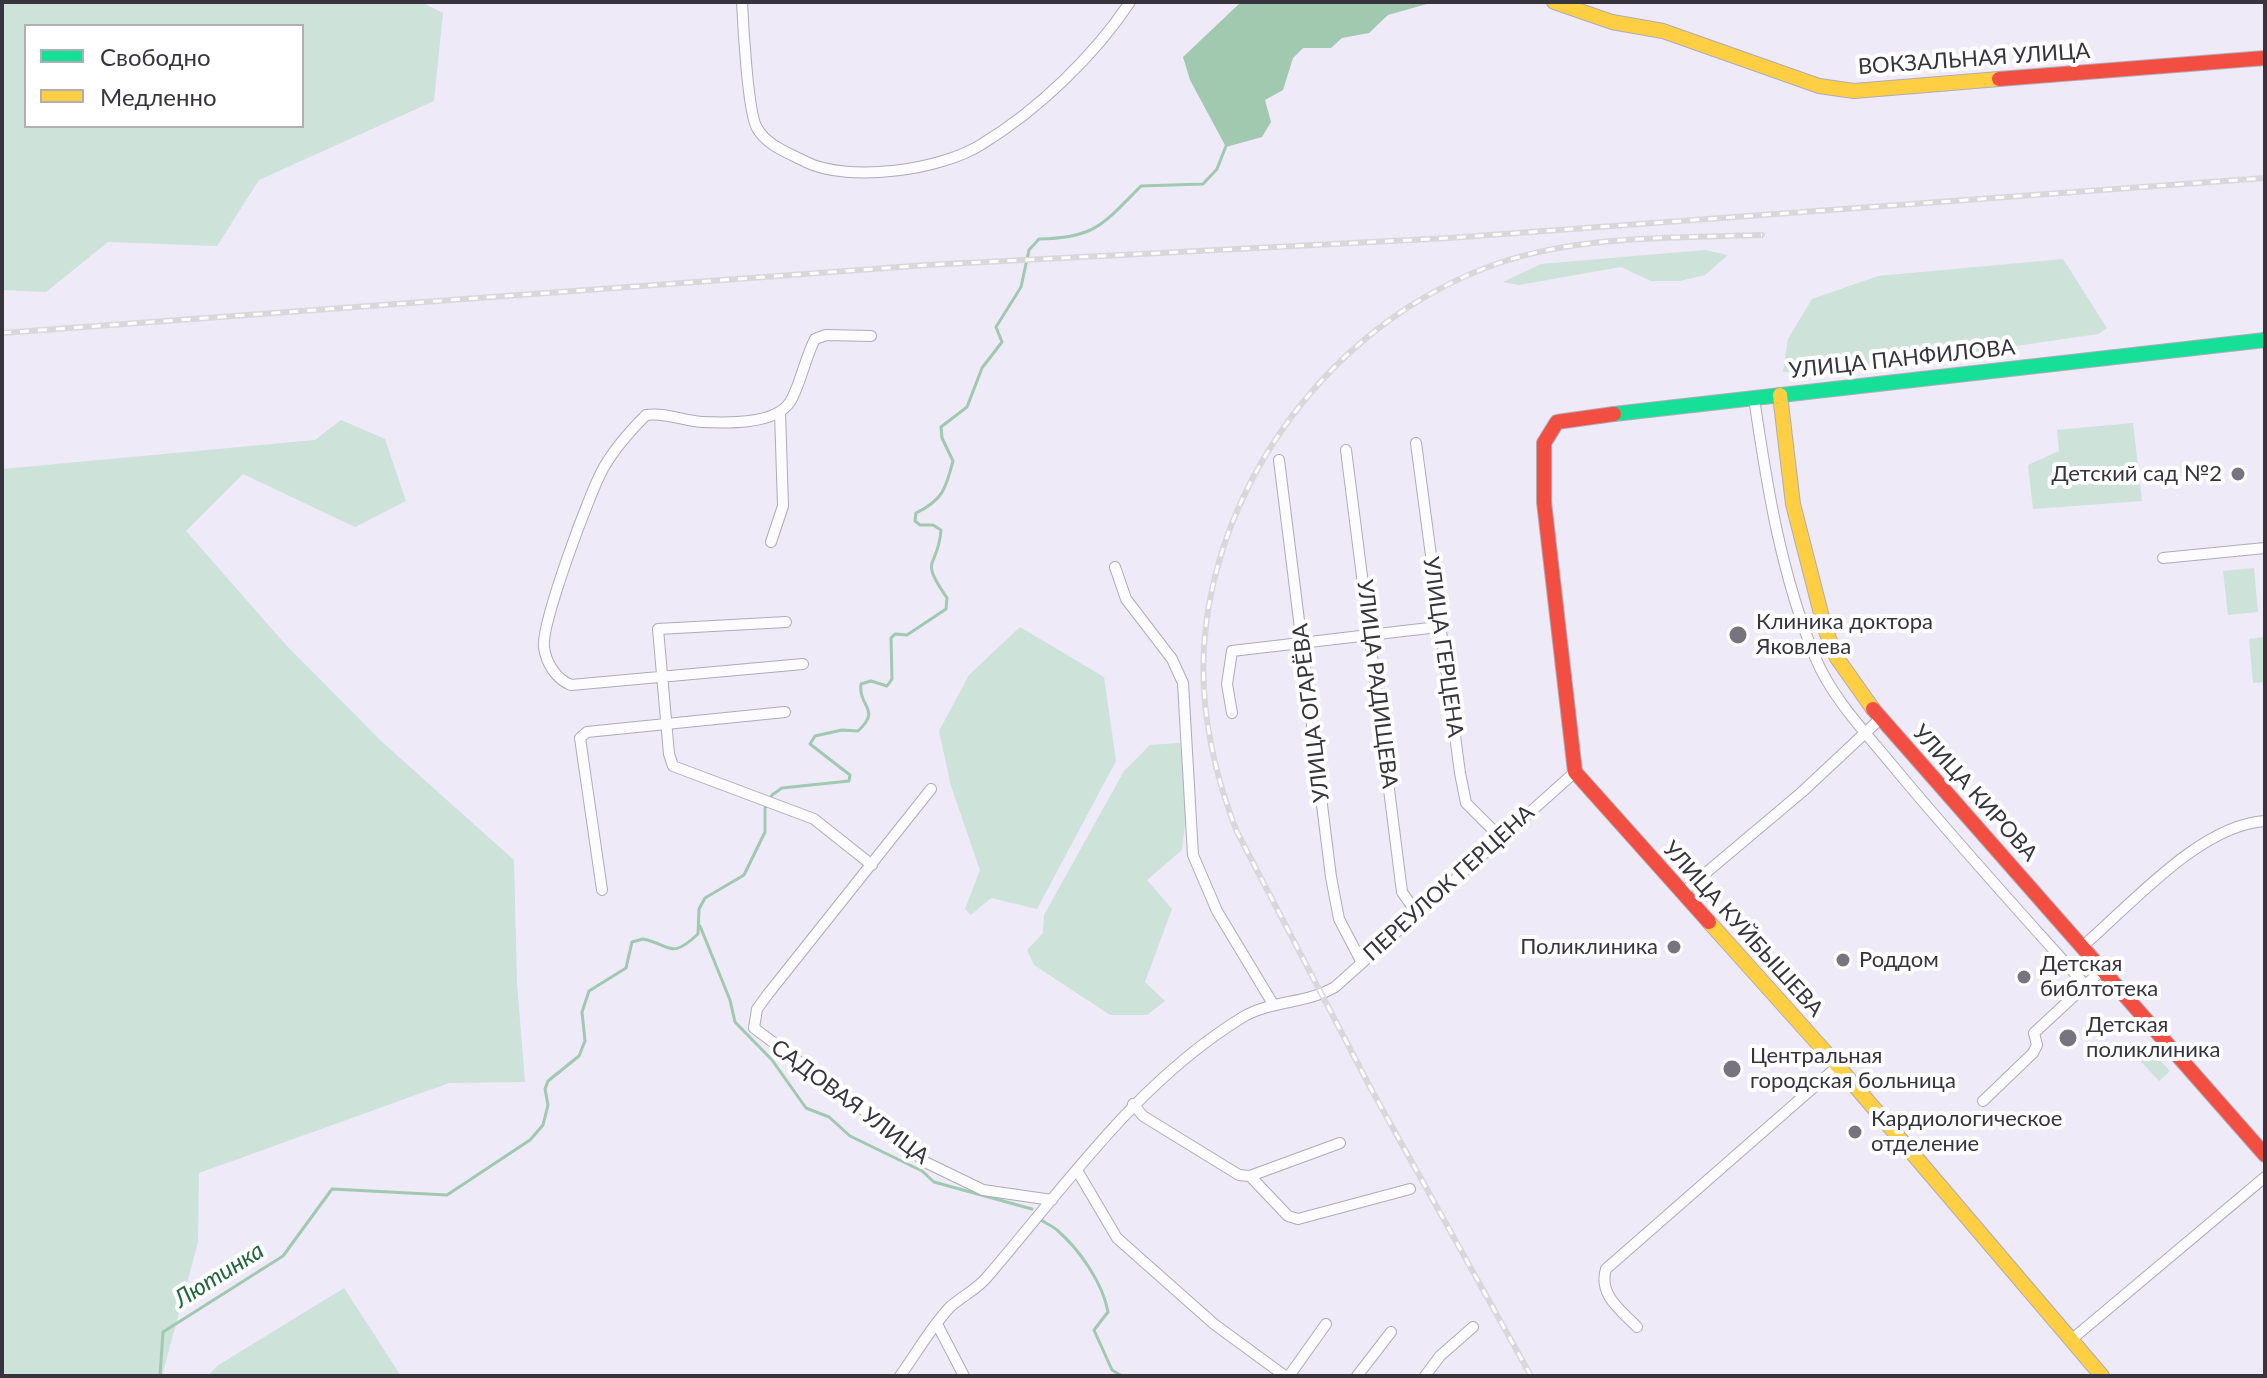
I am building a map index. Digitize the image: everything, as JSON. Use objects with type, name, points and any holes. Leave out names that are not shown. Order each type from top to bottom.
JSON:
[{"type":"street","points":[[742,2],[755,127],[772,144],[819,168],[848,173],[898,170],[980,146],[1034,105],[1112,29],[1130,2]]},
{"type":"street","name":"ВОКЗАЛЬНАЯ УЛИЦА","points":[[1554,2],[1612,22],[1663,31],[1819,86],[1854,91],[2265,58]]},
{"type":"street","points":[[803,664],[571,685],[562,681],[552,669],[544,646],[595,484],[631,431],[646,415],[702,422],[764,418],[780,412],[791,402],[803,362],[815,339],[826,335],[871,336]]},
{"type":"street","name":"УЛИЦА ПАНФИЛОВА","points":[[1575,772],[1544,502],[1544,443],[1557,422],[2265,340]]},
{"type":"street","name":"УЛИЦА КИРОВА","points":[[1780,395],[1793,504],[1825,629],[1837,658],[1880,719],[2265,1155]]},
{"type":"street","name":"УЛИЦА КИРОВА","points":[[1754,398],[1770,507],[1791,588],[1816,659],[1830,686],[1866,734],[2085,985]]},
{"type":"street","points":[[771,542],[783,506],[780,412]]},
{"type":"street","name":"УЛИЦА ГЕРЦЕНА","points":[[1416,443],[1438,627],[1466,803],[1500,837]]},
{"type":"street","name":"УЛИЦА РАДИЩЕВА","points":[[1346,450],[1372,635],[1402,892],[1418,915]]},
{"type":"street","name":"УЛИЦА ОГАРЁВА","points":[[1279,460],[1331,877],[1339,919],[1361,961]]},
{"type":"street","points":[[2163,558],[2265,548]]},
{"type":"street","points":[[900,1376],[950,1308],[985,1280],[1133,1104],[1193,1052],[1245,1016],[1273,1004],[1217,911],[1193,855],[1183,683],[1172,659],[1126,599],[1115,567]]},
{"type":"street","points":[[786,622],[658,629],[660,679],[673,766],[814,819],[872,865]]},
{"type":"street","points":[[1232,713],[1227,684],[1232,651],[1438,627]]},
{"type":"street","points":[[602,890],[580,738],[587,732],[785,712]]},
{"type":"street","points":[[1682,893],[1880,719]]},
{"type":"street","name":"ПЕРЕУЛОК ГЕРЦЕНА","points":[[1273,1004],[1323,994],[1418,915],[1500,837],[1575,772]]},
{"type":"street","name":"УЛИЦА КУЙБЫШЕВА","points":[[1575,772],[1838,1066],[2102,1376]]},
{"type":"street","name":"САДОВАЯ УЛИЦА","points":[[931,789],[757,1009],[754,1028],[866,1112],[925,1162],[983,1190],[1052,1200]]},
{"type":"street","points":[[2083,946],[2207,838],[2244,822],[2265,821]]},
{"type":"street","points":[[1983,1101],[2033,1053],[2037,1045],[2034,1033],[2103,969]]},
{"type":"street","points":[[1637,1327],[1606,1293],[1603,1281],[1606,1269],[1838,1066]]},
{"type":"street","points":[[1133,1104],[1143,1116],[1239,1175],[1250,1176],[1316,1155],[1340,1143]]},
{"type":"street","points":[[1078,1172],[1117,1238],[1214,1324],[1287,1376],[1326,1324]]},
{"type":"street","points":[[1250,1176],[1288,1216],[1298,1219],[1410,1189]]},
{"type":"street","points":[[2071,1340],[2265,1177]]},
{"type":"street","points":[[938,1326],[964,1376]]},
{"type":"street","points":[[1425,1376],[1440,1356],[1473,1327]]},
{"type":"street","points":[[1357,1376],[1391,1332]]},
{"type":"shaded area","points":[[2,2],[421,2],[443,13],[434,101],[259,180],[217,246],[108,242],[46,292],[2,290]]},
{"type":"shaded area","points":[[1241,2],[1434,2],[1388,15],[1369,33],[1342,38],[1331,48],[1303,48],[1293,58],[1283,90],[1265,100],[1271,122],[1262,137],[1226,147],[1190,80],[1183,57]]},
{"type":"shaded area","points":[[1705,250],[1728,255],[1705,275],[1680,281],[1651,281],[1621,267],[1519,285],[1503,282],[1541,264]]},
{"type":"shaded area","points":[[2063,259],[2107,328],[2098,334],[1837,372],[1783,372],[1788,339],[1812,299],[1878,276]]},
{"type":"shaded area","points":[[341,420],[385,439],[406,501],[355,527],[243,474],[186,531],[286,645],[381,741],[514,860],[517,983],[525,1082],[449,1083],[199,1173],[198,1242],[162,1376],[2,1376],[2,469],[315,440]]},
{"type":"shaded area","points":[[2133,423],[2142,501],[2033,509],[2028,465],[2059,451],[2057,430]]},
{"type":"shaded area","points":[[2254,568],[2258,612],[2228,615],[2223,571]]},
{"type":"shaded area","points":[[1020,627],[1104,677],[1116,761],[1037,909],[991,898],[971,915],[965,909],[980,870],[951,786],[939,731],[969,675]]},
{"type":"shaded area","points":[[2265,637],[2265,682],[2253,683],[2249,639]]},
{"type":"shaded area","points":[[1180,743],[1187,796],[1182,850],[1147,880],[1172,909],[1145,982],[1165,1001],[1147,1015],[1110,1015],[1034,965],[1027,950],[1043,933],[1044,915],[1124,771],[1150,745]]},
{"type":"shaded area","points":[[2145,1044],[2170,1071],[2159,1081],[2134,1054]]},
{"type":"shaded area","points":[[344,1288],[401,1376],[208,1376],[217,1366]]},
{"type":"waterway","name":"Лютинка","points":[[160,1376],[163,1332],[283,1256],[332,1189],[447,1195],[530,1140],[543,1125],[548,1105],[545,1089],[548,1081],[579,1056],[585,1041],[582,1012],[589,991],[626,968],[632,942],[643,939],[676,949],[698,934],[699,909],[705,898],[744,875],[765,832],[765,808],[772,795],[782,788],[849,781],[850,775],[810,744],[815,736],[842,730],[858,731],[869,713],[861,684],[871,681],[887,686],[892,679],[891,638],[895,634],[907,635],[946,609],[947,598],[932,569],[941,530],[933,525],[920,525],[915,521],[916,513],[938,498],[945,486],[953,461],[942,438],[941,427],[967,407],[982,368],[1002,342],[996,327],[1021,287],[1029,250],[1039,239],[1074,236],[1097,226],[1141,186],[1203,184],[1217,169],[1226,146]]},
{"type":"waterway","points":[[700,926],[730,1000],[735,1022],[772,1060],[806,1108],[829,1117],[850,1136],[922,1171],[934,1182],[1032,1209]]},
{"type":"waterway","points":[[1041,1220],[1065,1238],[1095,1278],[1108,1312],[1094,1330],[1112,1370],[1122,1376]]},
{"type":"railway","points":[[2,333],[927,265],[1449,238],[2265,178]]},
{"type":"railway","points":[[1531,1376],[1370,1087],[1237,832],[1220,782],[1205,704],[1206,625],[1218,565],[1238,508],[1267,454],[1302,404],[1343,358],[1391,319],[1443,287],[1499,263],[1563,247],[1629,240],[1762,235]]},
{"type":"traffic: fast","points":[[1614,414],[2265,340]]},
{"type":"traffic: slow","points":[[1554,2],[1612,22],[1663,31],[1819,86],[1854,91],[1999,79]]},
{"type":"traffic: slow","points":[[1780,395],[1793,504],[1825,629],[1837,658],[1873,709]]},
{"type":"traffic: slow","points":[[1709,922],[1838,1066],[2102,1376]]},
{"type":"traffic: jam","points":[[1999,79],[2265,58]]},
{"type":"traffic: jam","points":[[1614,414],[1557,422],[1544,443],[1544,502],[1575,772],[1709,922]]},
{"type":"traffic: jam","points":[[1873,709],[2265,1155]]},
{"type":"place","name":"Детский сад №2","points":[[2238,474]]},
{"type":"place","name":"Клиника доктора Яковлева","points":[[1738,635]]},
{"type":"place","name":"Поликлиника","points":[[1674,947]]},
{"type":"place","name":"Роддом","points":[[1843,960]]},
{"type":"place","name":"Детская библтотека","points":[[2024,977]]},
{"type":"place","name":"Детская поликлиника","points":[[2068,1038]]},
{"type":"place","name":"Центральная городская больница","points":[[1732,1069]]},
{"type":"place","name":"Кардиологическое отделение","points":[[1855,1132]]}]
